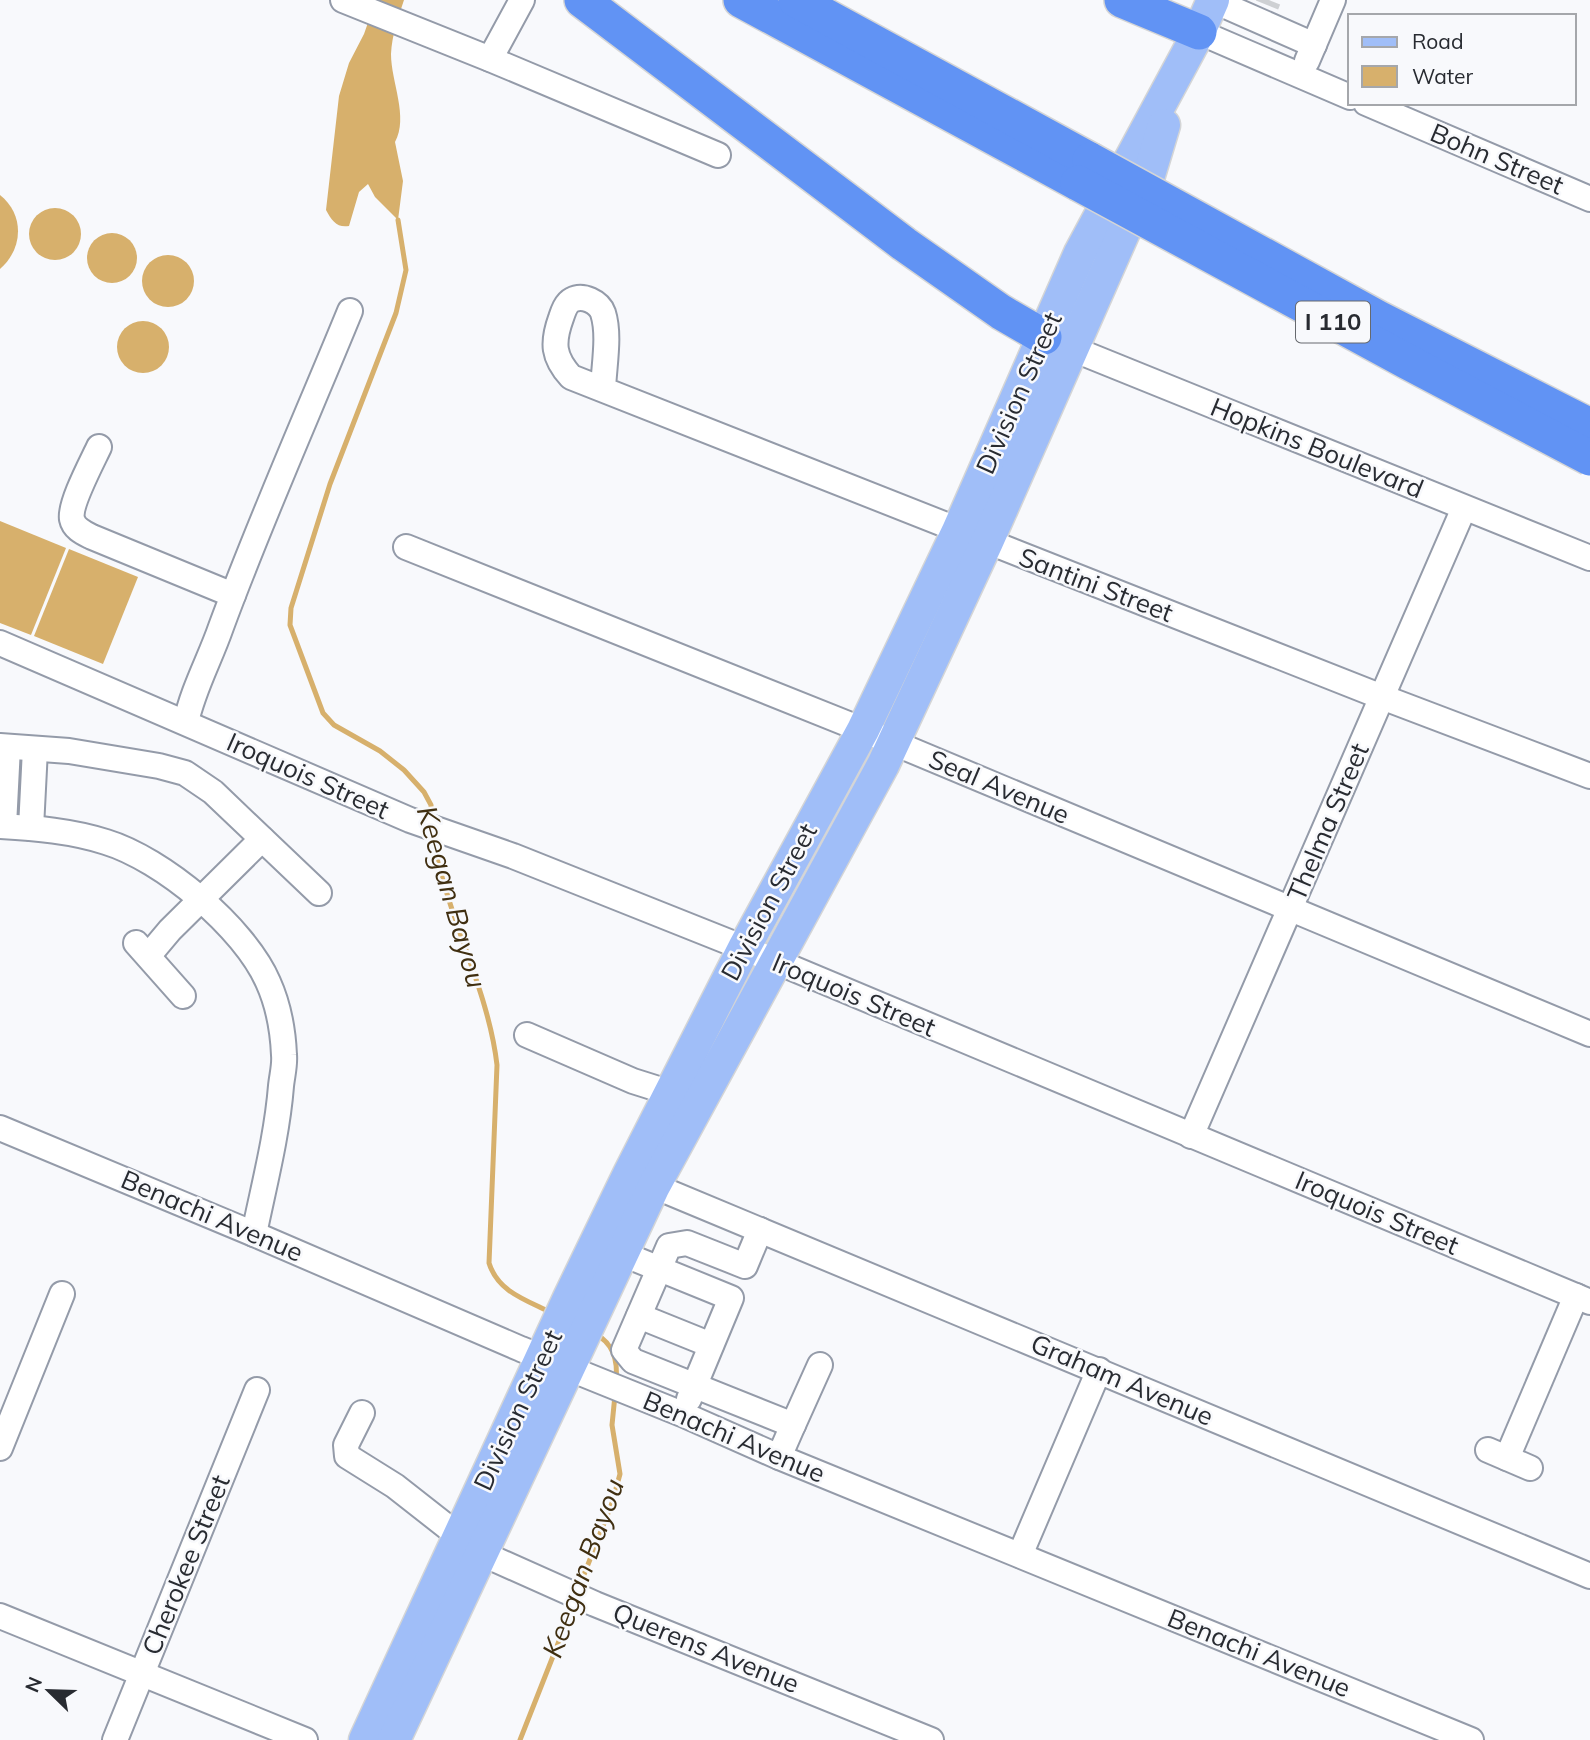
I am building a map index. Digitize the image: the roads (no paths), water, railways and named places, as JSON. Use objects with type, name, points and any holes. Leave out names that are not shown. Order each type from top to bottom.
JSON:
[{"type":"highway","points":[[582,0],[904,244],[1001,312],[1058,343]]},
{"type":"highway","name":"I 110","points":[[741,0],[1408,362],[1590,457]]},
{"type":"highway","name":"I 110","points":[[796,0],[1366,312],[1590,426]]},
{"type":"highway","points":[[1122,0],[1199,32]]},
{"type":"main road","name":"Division Street","points":[[365,1740],[472,1545],[623,1254],[654,1186],[894,743],[987,542],[1058,343],[1080,253],[1199,32],[1239,6]]},
{"type":"main road","name":"Division Street","points":[[573,1350],[569,1298],[744,948],[863,730],[958,531],[1058,343]]},
{"type":"main road","name":"Division Street","points":[[394,1740],[472,1545]]},
{"type":"street","points":[[490,59],[522,0]]},
{"type":"street","points":[[1301,76],[1333,0]]},
{"type":"street","points":[[355,4],[718,155]]},
{"type":"street","points":[[1239,6],[1314,45]]},
{"type":"street","points":[[1199,32],[1348,96]]},
{"type":"street","name":"Bohn Street","points":[[1371,105],[1590,199]]},
{"type":"street","points":[[186,722],[190,702],[350,311]]},
{"type":"street","name":"Hopkins Boulevard","points":[[1058,343],[1590,558]]},
{"type":"street","name":"Santini Street","points":[[603,388],[958,531],[1590,776]]},
{"type":"street","points":[[99,447],[74,505],[71,517],[75,525],[92,537],[233,595]]},
{"type":"street","name":"Thelma Street","points":[[1191,1136],[1464,508]]},
{"type":"street","name":"Seal Avenue","points":[[406,547],[863,730],[1590,1034]]},
{"type":"street","name":"Iroquois Street","points":[[0,643],[410,820],[513,856],[744,948],[1583,1299]]},
{"type":"street","points":[[254,1234],[279,1110],[284,1057],[281,1024],[268,981],[244,943],[224,920],[158,868],[106,842],[31,828],[2,826],[4,747],[35,748],[148,764],[185,773],[213,792],[319,893]]},
{"type":"street","points":[[31,828],[35,748]]},
{"type":"street","points":[[183,996],[142,949],[200,899],[262,839]]},
{"type":"street","points":[[527,1035],[633,1081],[671,1093]]},
{"type":"street","name":"Benachi Avenue","points":[[0,1128],[254,1234],[573,1350],[634,1395],[1471,1740]]},
{"type":"street","name":"Graham Avenue","points":[[654,1186],[1590,1576]]},
{"type":"street","points":[[682,1414],[760,1230]]},
{"type":"street","points":[[745,1266],[687,1243],[669,1246],[624,1350],[633,1361],[793,1425]]},
{"type":"street","points":[[623,1254],[732,1298]]},
{"type":"street","points":[[0,1448],[62,1294]]},
{"type":"street","points":[[1530,1468],[1497,1454],[1583,1299]]},
{"type":"street","points":[[639,1316],[711,1345]]},
{"type":"street","points":[[779,1457],[820,1365]]},
{"type":"street","points":[[1020,1555],[1098,1370]]},
{"type":"street","name":"Cherokee Street","points":[[115,1740],[257,1390]]},
{"type":"street","name":"Querens Avenue","points":[[362,1413],[346,1445],[347,1456],[395,1486],[472,1545],[595,1604],[931,1740]]},
{"type":"street","points":[[0,1616],[305,1740]]},
{"type":"water","points":[[376,0],[404,0],[391,54],[400,111],[399,132],[395,142],[403,181],[398,220],[375,197],[368,184],[359,192],[349,226],[341,226],[326,210],[339,96],[349,63],[364,34]]},
{"type":"water","points":[[0,195],[14,212],[18,232],[13,252],[0,269]]},
{"type":"water","points":[[55,208],[65,210],[73,216],[79,224],[79,244],[73,252],[65,258],[55,260],[45,258],[37,252],[31,244],[29,234],[31,224],[37,216],[45,210]]},
{"type":"water","points":[[112,233],[130,240],[137,258],[130,276],[112,283],[94,276],[87,258],[94,240]]},
{"type":"water","points":[[168,255],[178,257],[186,263],[192,271],[192,291],[186,299],[178,305],[168,307],[158,305],[150,299],[144,291],[142,281],[144,271],[150,263],[158,257]]},
{"type":"water","points":[[143,321],[153,323],[161,329],[167,337],[167,357],[161,365],[153,371],[143,373],[133,371],[125,365],[119,357],[117,347],[119,337],[125,329],[133,323]]},
{"type":"water","points":[[0,521],[66,548],[31,635],[0,623]]},
{"type":"water","points":[[69,549],[138,577],[103,664],[34,636]]},
{"type":"waterway","name":"Keegan Bayou","points":[[398,220],[406,270],[396,313],[330,484],[291,608],[290,625],[323,713],[334,725],[380,751],[404,770],[424,792],[431,805],[432,821]]},
{"type":"waterway","name":"Keegan Bayou","points":[[433,834],[441,874],[482,997],[497,1065],[489,1263],[493,1273],[506,1288],[552,1313]]},
{"type":"waterway","name":"Keegan Bayou","points":[[595,1334],[611,1348],[616,1382]]},
{"type":"waterway","name":"Keegan Bayou","points":[[578,1590],[612,1503],[620,1474],[612,1425],[615,1395]]},
{"type":"waterway","name":"Keegan Bayou","points":[[520,1740],[574,1603]]},
{"type":"tunnel","points":[[1267,5],[1269,0]]}]
